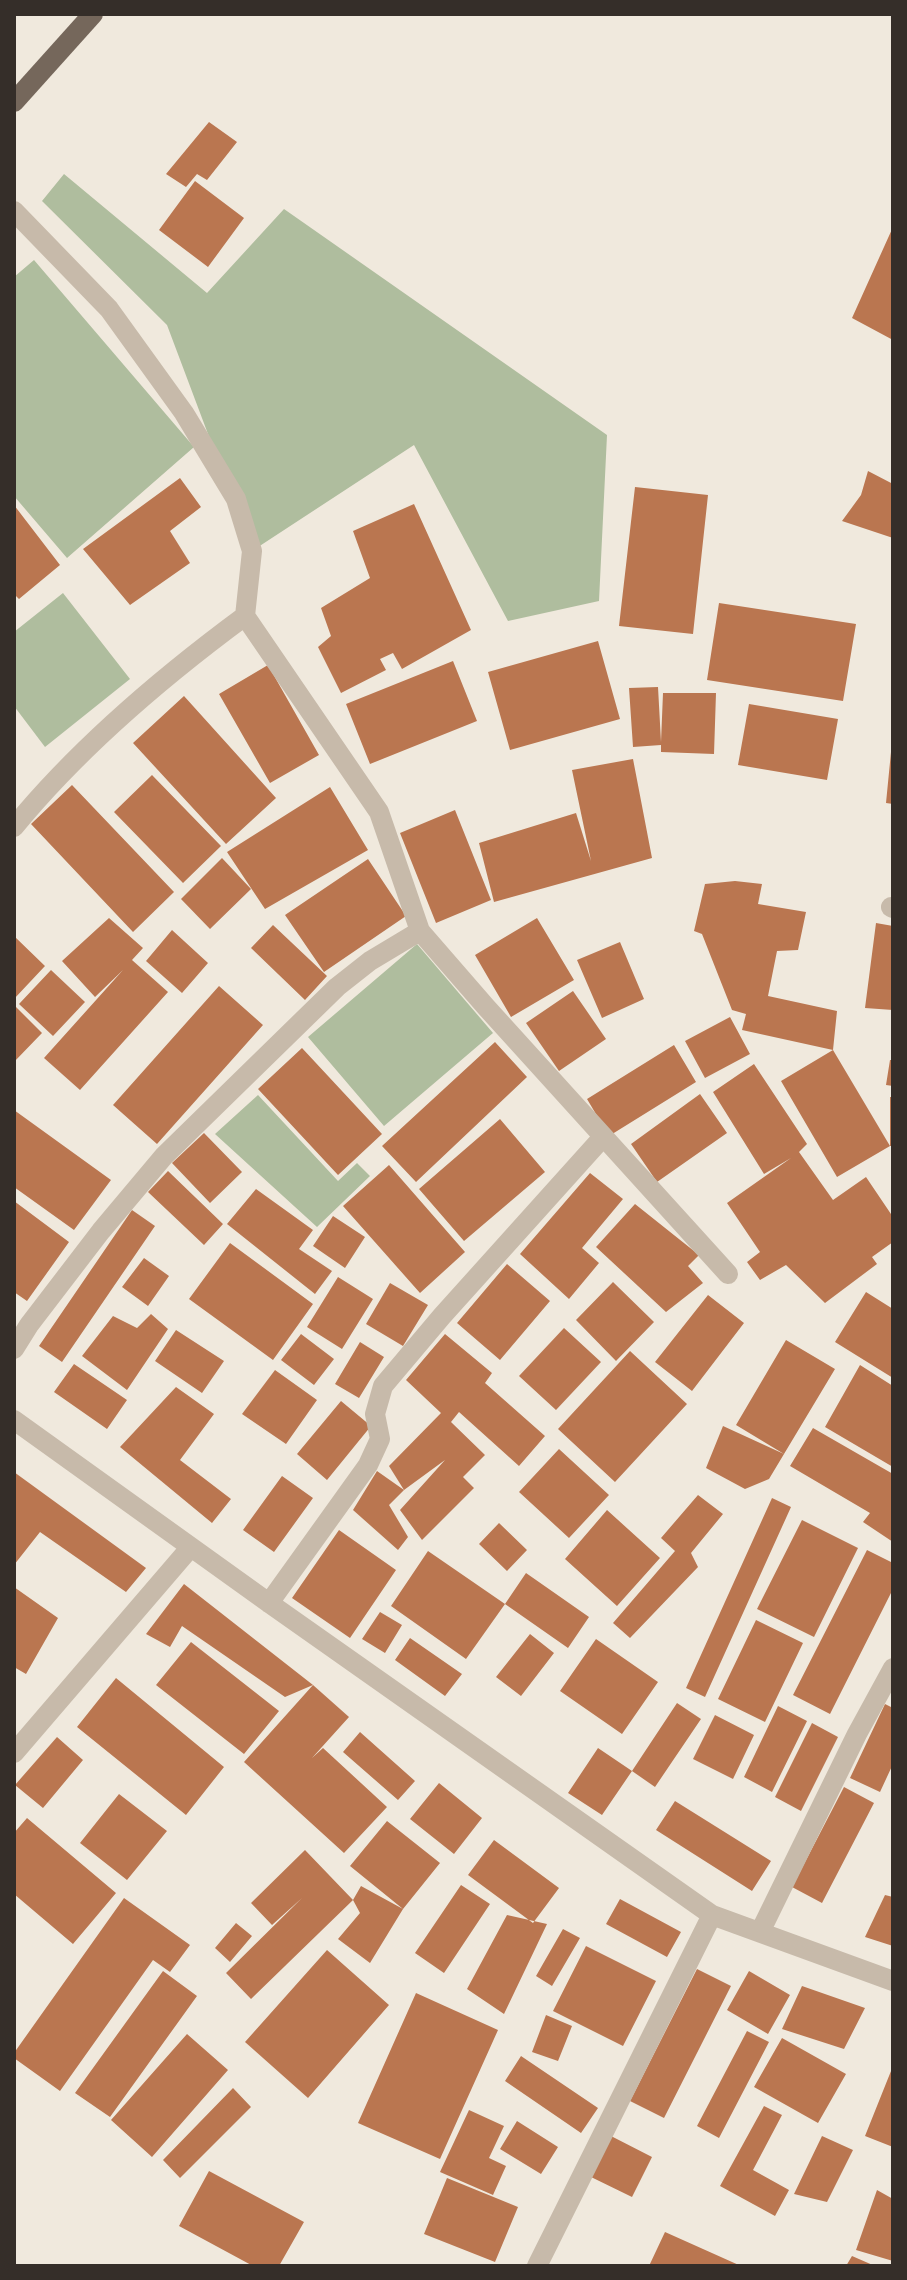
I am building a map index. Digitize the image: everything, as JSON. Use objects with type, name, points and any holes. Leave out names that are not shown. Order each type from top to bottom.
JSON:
[{"type":"main road","points":[[14,102],[93,14]]},
{"type":"street","points":[[14,211],[109,309],[184,413],[236,499],[252,551],[245,616],[379,812],[420,931],[728,1274]]},
{"type":"street","points":[[14,827],[96,741],[203,647],[245,616]]},
{"type":"street","points":[[14,1349],[101,1231],[164,1156],[337,987],[370,961],[420,931]]},
{"type":"street","points":[[269,1603],[368,1465],[380,1439],[375,1414],[383,1386],[603,1137]]},
{"type":"street","points":[[14,1420],[190,1548],[712,1915],[893,1981]]},
{"type":"street","points":[[14,1753],[190,1548]]},
{"type":"street","points":[[760,1932],[857,1734],[893,1668]]},
{"type":"street","points":[[537,2266],[712,1915]]},
{"type":"green space","points":[[64,174],[207,293],[284,209],[607,435],[599,601],[508,621],[414,445],[252,551],[167,325],[42,201]]},
{"type":"green space","points":[[34,260],[194,447],[67,558],[14,496],[14,277]]},
{"type":"green space","points":[[63,593],[130,679],[45,747],[14,706],[14,632]]},
{"type":"green space","points":[[417,944],[493,1033],[384,1126],[308,1037]]},
{"type":"green space","points":[[258,1095],[338,1181],[357,1163],[370,1176],[317,1227],[215,1134]]},
{"type":"building","points":[[209,122],[237,142],[207,180],[197,174],[186,187],[166,174]]},
{"type":"building","points":[[195,181],[244,218],[208,267],[159,230]]},
{"type":"building","points":[[893,227],[893,340],[852,318]]},
{"type":"building","points":[[868,471],[893,484],[893,538],[842,521],[861,495]]},
{"type":"building","points":[[180,478],[201,507],[170,531],[190,563],[130,605],[83,549]]},
{"type":"building","points":[[635,487],[708,495],[693,634],[619,626]]},
{"type":"building","points":[[414,504],[471,630],[402,669],[393,653],[380,659],[386,670],[341,693],[318,647],[331,636],[321,608],[370,578],[353,531]]},
{"type":"building","points":[[14,505],[60,565],[19,599],[14,594]]},
{"type":"building","points":[[719,603],[856,624],[843,701],[707,680]]},
{"type":"building","points":[[598,641],[620,719],[510,750],[488,672]]},
{"type":"building","points":[[453,661],[477,721],[370,764],[346,704]]},
{"type":"building","points":[[268,665],[319,755],[270,783],[219,694]]},
{"type":"building","points":[[658,687],[661,742],[663,693],[716,693],[714,754],[661,752],[661,745],[633,747],[629,688]]},
{"type":"building","points":[[184,696],[276,798],[226,844],[133,743]]},
{"type":"building","points":[[749,704],[838,719],[827,780],[738,765]]},
{"type":"building","points":[[893,752],[893,804],[886,803]]},
{"type":"building","points":[[633,759],[652,858],[494,902],[479,843],[576,813],[591,861],[572,770]]},
{"type":"building","points":[[152,775],[221,846],[183,883],[114,812]]},
{"type":"building","points":[[72,785],[174,892],[133,932],[31,824]]},
{"type":"building","points":[[330,787],[368,850],[265,909],[227,852]]},
{"type":"building","points":[[455,810],[491,900],[436,923],[400,833]]},
{"type":"building","points":[[222,858],[251,889],[210,929],[181,899]]},
{"type":"building","points":[[368,859],[406,916],[324,972],[285,915]]},
{"type":"building","points":[[735,881],[762,884],[758,904],[806,912],[798,950],[777,951],[768,996],[837,1011],[833,1050],[742,1030],[746,1014],[732,1010],[702,934],[694,931],[705,884]]},
{"type":"building","points":[[109,918],[143,948],[132,960],[168,992],[80,1090],[44,1058],[123,970],[95,997],[62,961]]},
{"type":"building","points":[[537,918],[574,980],[511,1017],[475,955]]},
{"type":"building","points":[[876,923],[893,926],[893,1010],[865,1008]]},
{"type":"building","points":[[273,925],[327,976],[305,1000],[251,948]]},
{"type":"building","points":[[172,930],[208,963],[182,993],[146,961]]},
{"type":"building","points":[[14,936],[45,966],[14,999]]},
{"type":"building","points":[[620,942],[644,999],[602,1018],[577,960]]},
{"type":"building","points":[[51,970],[85,1002],[53,1036],[19,1004]]},
{"type":"building","points":[[219,986],[263,1025],[157,1144],[113,1105]]},
{"type":"building","points":[[573,991],[606,1039],[559,1071],[526,1023]]},
{"type":"building","points":[[14,1005],[42,1033],[14,1062]]},
{"type":"building","points":[[730,1017],[750,1054],[705,1078],[685,1041]]},
{"type":"building","points":[[495,1042],[527,1077],[416,1182],[382,1146]]},
{"type":"building","points":[[674,1045],[696,1082],[609,1136],[587,1099]]},
{"type":"building","points":[[302,1048],[382,1134],[338,1175],[258,1089]]},
{"type":"building","points":[[833,1050],[890,1146],[837,1177],[781,1081]]},
{"type":"building","points":[[890,1060],[893,1060],[893,1086],[886,1085]]},
{"type":"building","points":[[754,1064],[807,1144],[799,1152],[833,1200],[866,1177],[893,1217],[893,1242],[872,1257],[877,1264],[825,1303],[786,1265],[760,1280],[747,1262],[760,1252],[727,1203],[791,1158],[764,1174],[713,1092]]},
{"type":"building","points":[[700,1094],[727,1133],[657,1182],[631,1144]]},
{"type":"building","points":[[890,1097],[893,1097],[893,1146],[890,1146]]},
{"type":"building","points":[[14,1110],[111,1180],[74,1230],[14,1187]]},
{"type":"building","points":[[500,1119],[545,1172],[464,1241],[419,1189]]},
{"type":"building","points":[[204,1133],[242,1172],[210,1203],[172,1163]]},
{"type":"building","points":[[389,1165],[465,1252],[420,1293],[343,1206]]},
{"type":"building","points":[[168,1171],[223,1224],[204,1245],[148,1192]]},
{"type":"building","points":[[590,1173],[623,1199],[582,1248],[599,1263],[569,1299],[520,1254]]},
{"type":"building","points":[[256,1189],[313,1230],[299,1249],[332,1271],[315,1294],[227,1224]]},
{"type":"building","points":[[14,1201],[69,1242],[27,1301],[14,1292]]},
{"type":"building","points":[[635,1204],[699,1255],[688,1266],[703,1283],[666,1312],[596,1247]]},
{"type":"building","points":[[132,1210],[155,1226],[62,1362],[39,1346]]},
{"type":"building","points":[[333,1216],[365,1237],[345,1268],[313,1246]]},
{"type":"building","points":[[230,1243],[313,1304],[273,1360],[189,1299]]},
{"type":"building","points":[[144,1258],[169,1276],[148,1306],[122,1287]]},
{"type":"building","points":[[507,1264],[550,1301],[500,1360],[457,1323]]},
{"type":"building","points":[[338,1277],[373,1299],[342,1349],[307,1327]]},
{"type":"building","points":[[613,1282],[654,1322],[616,1361],[576,1320]]},
{"type":"building","points":[[390,1283],[428,1305],[403,1346],[366,1324]]},
{"type":"building","points":[[866,1292],[893,1309],[893,1378],[835,1342]]},
{"type":"building","points":[[708,1295],[744,1323],[692,1391],[655,1362]]},
{"type":"building","points":[[151,1314],[168,1329],[127,1390],[82,1356],[113,1316],[137,1328]]},
{"type":"building","points":[[564,1328],[601,1362],[556,1410],[519,1376]]},
{"type":"building","points":[[176,1330],[224,1361],[202,1393],[155,1361]]},
{"type":"building","points":[[301,1334],[334,1359],[314,1385],[281,1360]]},
{"type":"building","points":[[445,1334],[492,1373],[485,1383],[545,1436],[519,1466],[459,1412],[451,1422],[485,1455],[463,1477],[474,1488],[422,1540],[400,1510],[445,1460],[404,1490],[389,1466],[441,1413],[406,1380]]},
{"type":"building","points":[[786,1340],[835,1369],[784,1454],[736,1425]]},
{"type":"building","points":[[360,1342],[384,1357],[359,1398],[335,1384]]},
{"type":"building","points":[[630,1351],[687,1404],[615,1482],[558,1429]]},
{"type":"building","points":[[74,1364],[127,1400],[107,1429],[54,1392]]},
{"type":"building","points":[[860,1365],[893,1386],[893,1467],[825,1427]]},
{"type":"building","points":[[275,1370],[317,1400],[286,1444],[242,1414]]},
{"type":"building","points":[[176,1387],[214,1414],[180,1460],[231,1499],[212,1523],[120,1447]]},
{"type":"building","points":[[341,1401],[371,1426],[327,1480],[297,1454]]},
{"type":"building","points":[[723,1426],[784,1454],[769,1479],[745,1489],[706,1468]]},
{"type":"building","points":[[813,1428],[893,1474],[893,1542],[863,1522],[870,1513],[790,1466]]},
{"type":"building","points":[[559,1449],[609,1495],[569,1538],[519,1492]]},
{"type":"building","points":[[377,1471],[404,1490],[389,1505],[408,1537],[398,1550],[353,1510]]},
{"type":"building","points":[[14,1472],[146,1568],[126,1592],[40,1532],[14,1565]]},
{"type":"building","points":[[282,1476],[313,1498],[274,1552],[243,1530]]},
{"type":"building","points":[[698,1495],[723,1514],[691,1553],[698,1567],[630,1638],[613,1623],[675,1551],[661,1538]]},
{"type":"building","points":[[772,1498],[791,1507],[705,1697],[686,1688]]},
{"type":"building","points":[[607,1510],[660,1558],[617,1606],[565,1559]]},
{"type":"building","points":[[802,1520],[858,1548],[814,1637],[757,1609]]},
{"type":"building","points":[[499,1523],[527,1550],[507,1571],[479,1544]]},
{"type":"building","points":[[339,1530],[396,1570],[350,1638],[292,1598]]},
{"type":"building","points":[[867,1550],[893,1563],[893,1589],[830,1714],[793,1695]]},
{"type":"building","points":[[428,1551],[505,1604],[466,1659],[391,1606]]},
{"type":"building","points":[[526,1573],[589,1617],[568,1648],[505,1604]]},
{"type":"building","points":[[184,1584],[313,1685],[285,1697],[182,1626],[170,1647],[146,1634]]},
{"type":"building","points":[[14,1587],[58,1618],[26,1674],[14,1667]]},
{"type":"building","points":[[380,1612],[402,1625],[385,1653],[362,1639]]},
{"type":"building","points":[[756,1620],[803,1643],[765,1722],[718,1699]]},
{"type":"building","points":[[530,1634],[554,1653],[521,1696],[496,1677]]},
{"type":"building","points":[[410,1638],[462,1674],[445,1696],[395,1660]]},
{"type":"building","points":[[596,1639],[658,1682],[622,1734],[560,1691]]},
{"type":"building","points":[[191,1642],[279,1711],[244,1754],[156,1685]]},
{"type":"building","points":[[116,1678],[224,1767],[186,1815],[77,1727]]},
{"type":"building","points":[[313,1685],[349,1717],[312,1758],[323,1748],[387,1807],[344,1853],[244,1762]]},
{"type":"building","points":[[677,1703],[701,1719],[655,1787],[632,1771]]},
{"type":"building","points":[[885,1704],[893,1708],[893,1764],[880,1792],[850,1778]]},
{"type":"building","points":[[778,1706],[807,1721],[772,1792],[744,1777]]},
{"type":"building","points":[[715,1715],[754,1735],[733,1779],[693,1759]]},
{"type":"building","points":[[812,1723],[838,1737],[801,1811],[775,1797]]},
{"type":"building","points":[[360,1732],[415,1781],[398,1800],[343,1752]]},
{"type":"building","points":[[57,1737],[83,1760],[43,1808],[15,1785]]},
{"type":"building","points":[[598,1748],[632,1771],[602,1815],[568,1793]]},
{"type":"building","points":[[439,1783],[482,1818],[454,1854],[410,1819]]},
{"type":"building","points":[[844,1787],[874,1803],[822,1903],[792,1887]]},
{"type":"building","points":[[119,1794],[167,1831],[127,1880],[80,1843]]},
{"type":"building","points":[[675,1801],[771,1861],[752,1891],[656,1830]]},
{"type":"building","points":[[27,1818],[116,1893],[73,1944],[14,1894],[14,1833]]},
{"type":"building","points":[[387,1821],[440,1863],[403,1909],[350,1866]]},
{"type":"building","points":[[494,1840],[559,1888],[533,1923],[468,1875]]},
{"type":"building","points":[[305,1850],[353,1900],[251,1999],[226,1973],[302,1898],[272,1925],[251,1903]]},
{"type":"building","points":[[461,1885],[490,1904],[444,1973],[415,1953]]},
{"type":"building","points":[[361,1886],[403,1909],[370,1963],[338,1939],[360,1913],[353,1900]]},
{"type":"building","points":[[885,1895],[893,1897],[893,1946],[865,1937]]},
{"type":"building","points":[[124,1898],[190,1945],[170,1972],[153,1960],[60,2091],[14,2058],[14,2053]]},
{"type":"building","points":[[620,1899],[681,1932],[667,1957],[606,1924]]},
{"type":"building","points":[[507,1915],[547,1924],[504,2014],[467,1989]]},
{"type":"building","points":[[236,1923],[252,1936],[230,1962],[215,1948]]},
{"type":"building","points":[[563,1929],[580,1938],[552,1986],[536,1976]]},
{"type":"building","points":[[586,1946],[656,1981],[623,2046],[553,2011]]},
{"type":"building","points":[[327,1950],[389,2005],[308,2098],[245,2042]]},
{"type":"building","points":[[697,1969],[731,1986],[664,2118],[630,2101]]},
{"type":"building","points":[[163,1971],[197,1996],[110,2117],[75,2093]]},
{"type":"building","points":[[749,1971],[790,1995],[768,2034],[727,2010]]},
{"type":"building","points":[[802,1986],[865,2008],[844,2049],[782,2029]]},
{"type":"building","points":[[416,1993],[498,2030],[440,2159],[358,2123]]},
{"type":"building","points":[[546,2015],[572,2026],[558,2061],[532,2052]]},
{"type":"building","points":[[747,2031],[769,2042],[719,2138],[697,2126]]},
{"type":"building","points":[[187,2034],[228,2070],[152,2157],[111,2120]]},
{"type":"building","points":[[782,2038],[846,2074],[818,2123],[754,2087]]},
{"type":"building","points":[[521,2056],[598,2108],[581,2133],[505,2081]]},
{"type":"building","points":[[893,2066],[893,2147],[865,2136]]},
{"type":"building","points":[[233,2088],[251,2107],[180,2178],[163,2160]]},
{"type":"building","points":[[764,2106],[782,2115],[753,2170],[789,2190],[775,2216],[720,2186]]},
{"type":"building","points":[[469,2110],[504,2126],[489,2158],[506,2166],[493,2195],[440,2172]]},
{"type":"building","points":[[517,2121],[558,2147],[541,2174],[500,2149]]},
{"type":"building","points":[[611,2136],[652,2157],[632,2197],[591,2177]]},
{"type":"building","points":[[822,2136],[853,2150],[827,2202],[794,2194]]},
{"type":"building","points":[[209,2171],[304,2222],[279,2266],[253,2266],[179,2226]]},
{"type":"building","points":[[447,2178],[518,2207],[495,2262],[424,2234]]},
{"type":"building","points":[[877,2190],[893,2199],[893,2261],[856,2250]]},
{"type":"building","points":[[665,2232],[741,2266],[649,2266]]},
{"type":"building","points":[[852,2256],[875,2266],[846,2266]]}]
